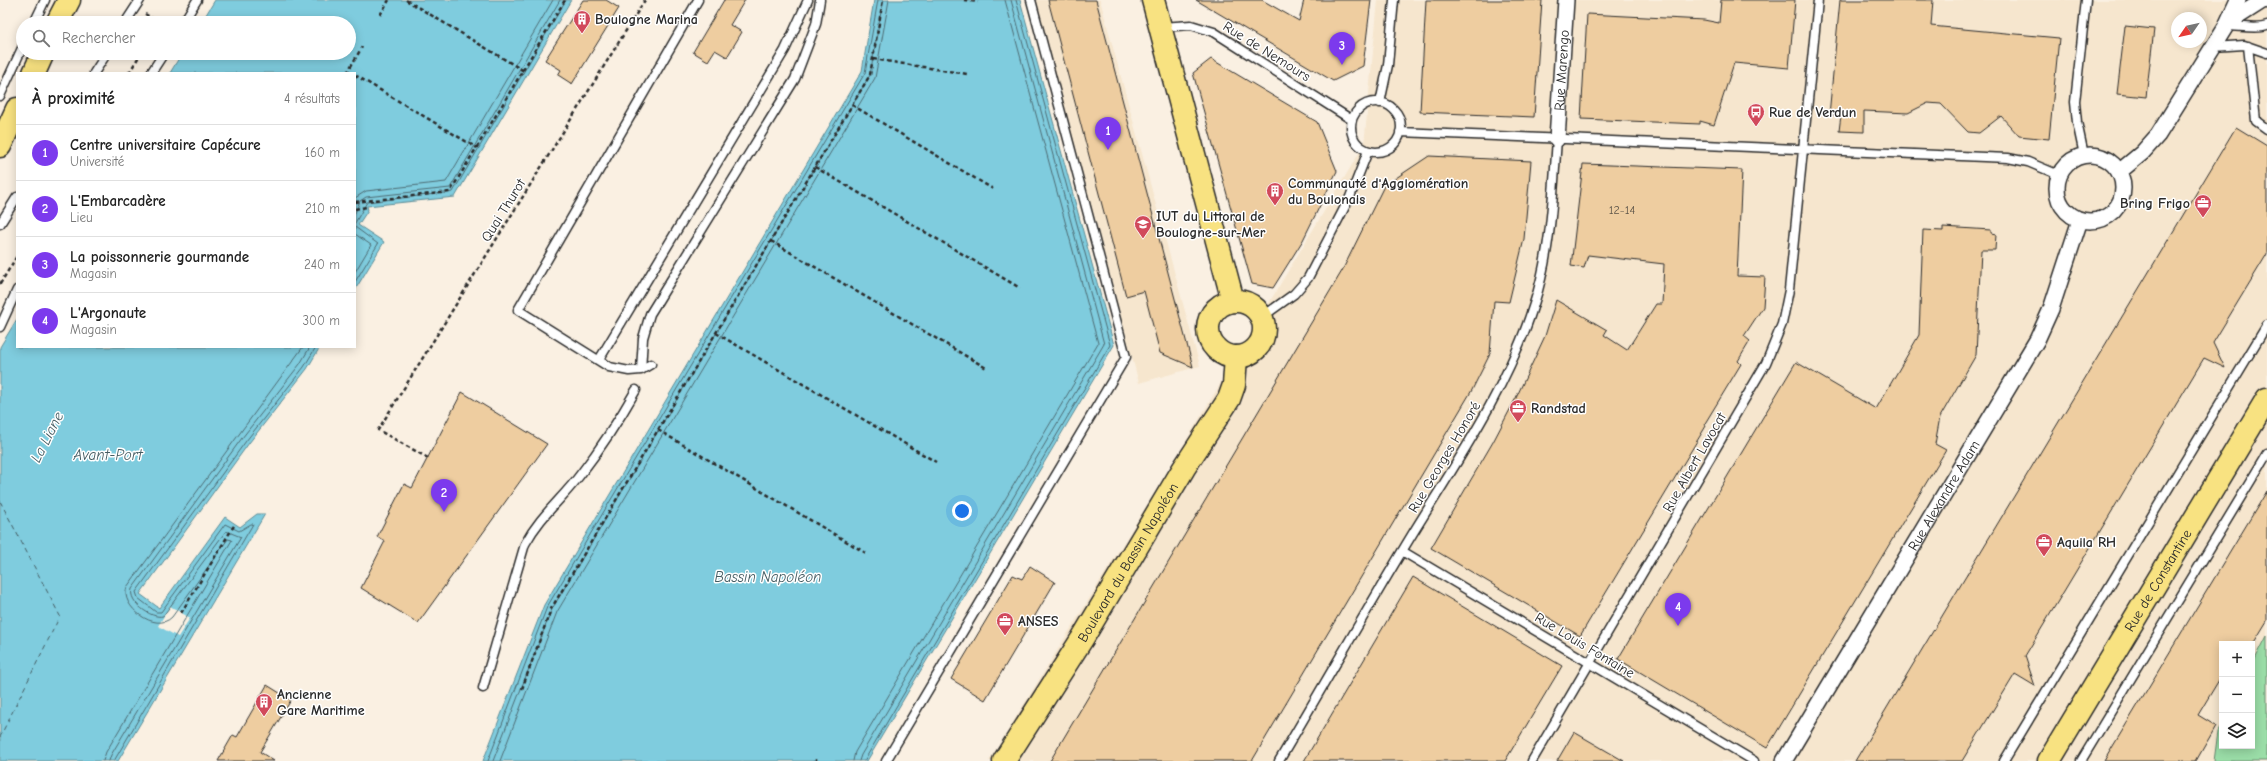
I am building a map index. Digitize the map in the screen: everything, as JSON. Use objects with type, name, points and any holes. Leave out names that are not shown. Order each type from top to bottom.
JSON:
[{"type":"main road","points":[[61,16],[69,0]]},
{"type":"main road","points":[[1153,0],[1233,301]]},
{"type":"main road","points":[[34,72],[40,60]]},
{"type":"main road","points":[[0,146],[16,111]]},
{"type":"main road","points":[[1233,301],[1250,304],[1262,317],[1264,332],[1259,346],[1251,354],[1236,358],[1225,355],[1215,348],[1209,338],[1208,330],[1210,319],[1214,312],[1222,305],[1233,301]]},
{"type":"main road","name":"Boulevard du Bassin Napoléon","points":[[1004,761],[1082,639],[1184,468],[1229,399],[1234,385],[1236,358]]},
{"type":"main road","name":"Rue de Constantine","points":[[2049,761],[2267,399]]},
{"type":"street","name":"Rue Marengo","points":[[1557,139],[1566,0]]},
{"type":"street","points":[[2119,172],[2142,153],[2158,135],[2227,24],[2238,0]]},
{"type":"street","points":[[2227,24],[2264,0]]},
{"type":"street","points":[[2084,155],[2098,156],[2106,159],[2119,172],[2123,191],[2115,209],[2099,220],[2080,220],[2071,215],[2061,204],[2056,190],[2059,175],[2068,163],[2084,155]]},
{"type":"street","name":"Rue Alexandre Adam","points":[[1784,761],[2037,340],[2051,309],[2080,220]]},
{"type":"lane","points":[[37,16],[45,0]]},
{"type":"lane","points":[[130,16],[140,0]]},
{"type":"lane","points":[[187,16],[197,0]]},
{"type":"lane","points":[[651,364],[641,370],[629,371],[609,367],[518,310],[698,0]]},
{"type":"lane","points":[[599,360],[785,50],[808,0]]},
{"type":"lane","points":[[641,370],[643,338],[650,314],[795,79],[816,24],[820,0]]},
{"type":"lane","points":[[886,761],[1126,357],[1031,0]]},
{"type":"lane","points":[[1380,103],[1388,65],[1394,0]]},
{"type":"lane","name":"Rue Albert Lavocat","points":[[1532,761],[1590,664],[1773,348],[1785,314],[1789,290],[1818,0]]},
{"type":"lane","points":[[2084,155],[2077,122],[2075,102],[2086,0]]},
{"type":"lane","points":[[2227,24],[2261,29],[2267,26]]},
{"type":"lane","name":"Rue de Nemours","points":[[1161,27],[1191,25],[1214,32],[1352,120]]},
{"type":"lane","points":[[2213,47],[2236,44],[2248,46],[2267,53]]},
{"type":"lane","points":[[2248,46],[2256,121],[2267,129]]},
{"type":"lane","points":[[0,96],[17,60]]},
{"type":"lane","points":[[95,72],[102,60]]},
{"type":"lane","points":[[152,72],[159,60]]},
{"type":"lane","points":[[1371,103],[1380,103],[1388,106],[1397,115],[1400,132],[1397,140],[1388,149],[1379,152],[1368,151],[1355,140],[1352,133],[1352,120],[1356,112],[1363,106],[1371,103]]},
{"type":"lane","points":[[1400,132],[2008,158],[2028,162],[2059,175]]},
{"type":"lane","name":"Rue Georges Honoré","points":[[1279,761],[1402,551],[1485,415],[1523,338],[1535,303],[1545,258],[1557,139]]},
{"type":"lane","points":[[1262,317],[1294,294],[1308,278],[1348,202],[1368,151]]},
{"type":"lane","points":[[0,224],[16,199]]},
{"type":"lane","points":[[0,328],[16,292]]},
{"type":"lane","points":[[2004,761],[2267,325]]},
{"type":"lane","points":[[482,688],[525,544],[536,524],[580,476],[619,420],[636,390]]},
{"type":"lane","points":[[2081,761],[2267,454]]},
{"type":"lane","name":"Rue Louis Fontaine","points":[[1402,551],[1754,761]]},
{"type":"path","points":[[380,15],[389,0]]},
{"type":"path","points":[[406,0],[524,71]]},
{"type":"path","points":[[356,202],[450,192],[524,71],[565,0]]},
{"type":"path","name":"Quai Thurot","points":[[428,458],[378,430],[645,0]]},
{"type":"path","points":[[522,689],[551,609],[870,75],[882,0]]},
{"type":"path","points":[[964,0],[978,2]]},
{"type":"path","points":[[356,58],[362,47]]},
{"type":"path","points":[[872,59],[967,74]]},
{"type":"path","points":[[130,72],[137,60]]},
{"type":"path","points":[[348,72],[355,60]]},
{"type":"path","points":[[356,76],[477,148]]},
{"type":"path","points":[[852,106],[993,189]]},
{"type":"path","points":[[815,167],[1020,288]]},
{"type":"path","points":[[356,208],[367,207]]},
{"type":"path","points":[[771,241],[988,369]]},
{"type":"path","points":[[0,284],[16,258]]},
{"type":"path","points":[[716,333],[936,462]]},
{"type":"path","points":[[658,430],[866,553]]},
{"type":"path","points":[[181,613],[235,524]]},
{"type":"shaded area","points":[[1035,0],[1100,0],[1200,366],[1139,383]]},
{"type":"shaded area","points":[[1378,0],[2267,0],[2267,636],[2255,659],[2255,641],[2219,641],[2219,730],[2214,761],[989,761],[1163,479],[1364,145]]},
{"type":"green space","points":[[2267,636],[2267,761],[2214,761],[2219,730],[2219,749],[2255,749],[2255,659]]},
{"type":"water","points":[[215,0],[571,0],[455,197],[367,206],[368,210],[358,225],[384,242],[356,288],[356,72],[171,72],[178,60],[356,60],[356,16],[205,16]]},
{"type":"water","name":"Bassin Napoléon","points":[[874,0],[1020,0],[1114,345],[867,761],[483,761],[544,605],[862,71]]},
{"type":"water","name":"Avant-Port","points":[[16,321],[16,348],[319,348],[307,369],[249,443],[140,594],[159,608],[225,517],[240,527],[257,514],[265,514],[118,761],[0,761],[0,347]]},
{"type":"pier","points":[[170,606],[190,618],[178,637],[158,626]]},
{"type":"building","name":"Boulogne Marina","points":[[583,0],[606,0],[619,8],[572,84],[558,75],[561,70],[545,60]]},
{"type":"building","points":[[724,0],[745,0],[730,25],[742,32],[727,57],[715,50],[708,61],[693,52]]},
{"type":"building","points":[[1048,0],[1096,0],[1193,367],[1160,353],[1144,291],[1126,296]]},
{"type":"building","points":[[1196,0],[1262,0],[1299,21],[1304,0],[1371,0],[1363,66],[1333,81]]},
{"type":"building","points":[[1426,0],[1542,0],[1534,117],[1420,112]]},
{"type":"building","points":[[1721,0],[1795,0],[1789,68],[1734,63],[1714,125],[1700,121],[1700,124],[1581,119],[1587,14],[1704,20],[1719,23]]},
{"type":"building","points":[[1840,0],[1933,0],[1931,26],[2059,38],[2049,139],[2019,136],[2001,116],[1979,133],[1968,132],[1941,104],[1928,103],[1908,113],[1864,111],[1864,132],[1839,131],[1841,115],[1829,115]]},
{"type":"building","points":[[2125,26],[2154,29],[2146,97],[2117,94]]},
{"type":"building","name":"Communauté d'Agglomération du Boulonais","points":[[1211,59],[1317,122],[1337,171],[1303,240],[1273,288],[1252,284],[1193,73]]},
{"type":"building","points":[[2236,127],[2267,146],[2267,254],[2213,343],[2225,368],[2204,358],[2025,656],[2035,686],[2015,674],[1962,761],[1855,761]]},
{"type":"building","points":[[1429,156],[1531,161],[1524,239],[1509,302],[1494,301],[1490,354],[1472,390],[1252,761],[1050,761],[1342,271],[1384,186]]},
{"type":"building","points":[[1583,164],[1742,170],[1737,276],[1765,277],[1763,307],[1744,336],[1750,341],[1738,361],[1741,364],[1704,425],[1706,426],[1580,636],[1431,548],[1493,442],[1516,398],[1545,336],[1556,300],[1607,330],[1604,335],[1627,350],[1656,304],[1662,304],[1664,264],[1588,255],[1584,268],[1571,266]]},
{"type":"building","points":[[1943,227],[1991,230],[1991,233],[1996,234],[1995,250],[1981,250],[1976,355],[1940,417],[1935,444],[1946,450],[1767,748],[1618,659],[1796,362],[1876,409],[1919,335],[1923,230],[1943,231]]},
{"type":"building","points":[[462,392],[547,444],[418,623],[361,588],[385,541],[377,537],[404,484],[412,488]]},
{"type":"building","points":[[2267,491],[2267,621],[2255,641],[2219,641],[2219,680],[2198,715],[2216,726],[2196,761],[2104,761]]},
{"type":"building","name":"ANSES","points":[[1030,566],[1055,582],[985,700],[951,679],[1013,575],[1022,579]]},
{"type":"building","points":[[1413,577],[1562,666],[1505,761],[1304,761]]},
{"type":"building","name":"Ancienne Gare Maritime","points":[[267,685],[291,700],[260,752],[274,761],[218,761],[233,735],[237,737]]},
{"type":"building","points":[[1574,732],[1624,761],[1557,761]]},
{"type":"ferry route","points":[[0,501],[60,616],[0,737]]},
{"type":"place","name":"Boulogne Marina","points":[[582,34]]},
{"type":"place","name":"La poissonnerie gourmande","points":[[1342,65]]},
{"type":"place","name":"Rue de Verdun","points":[[1756,127]]},
{"type":"place","name":"Centre universitaire Capécure","points":[[1108,150]]},
{"type":"place","name":"Communauté d'Agglomération du Boulonais","points":[[1275,206]]},
{"type":"place","name":"Bring Frigo","points":[[2203,218]]},
{"type":"place","name":"IUT du Littoral de Boulogne-sur-Mer","points":[[1143,239]]},
{"type":"place","name":"Randstad","points":[[1518,423]]},
{"type":"place","name":"L'Embarcadère","points":[[444,512]]},
{"type":"place","name":"Aquila RH","points":[[2044,557]]},
{"type":"place","name":"L'Argonaute","points":[[1678,626]]},
{"type":"place","name":"ANSES","points":[[1005,636]]},
{"type":"place","name":"Ancienne Gare Maritime","points":[[264,717]]},
{"type":"water label","name":"La Liane","points":[[47,437]]}]
